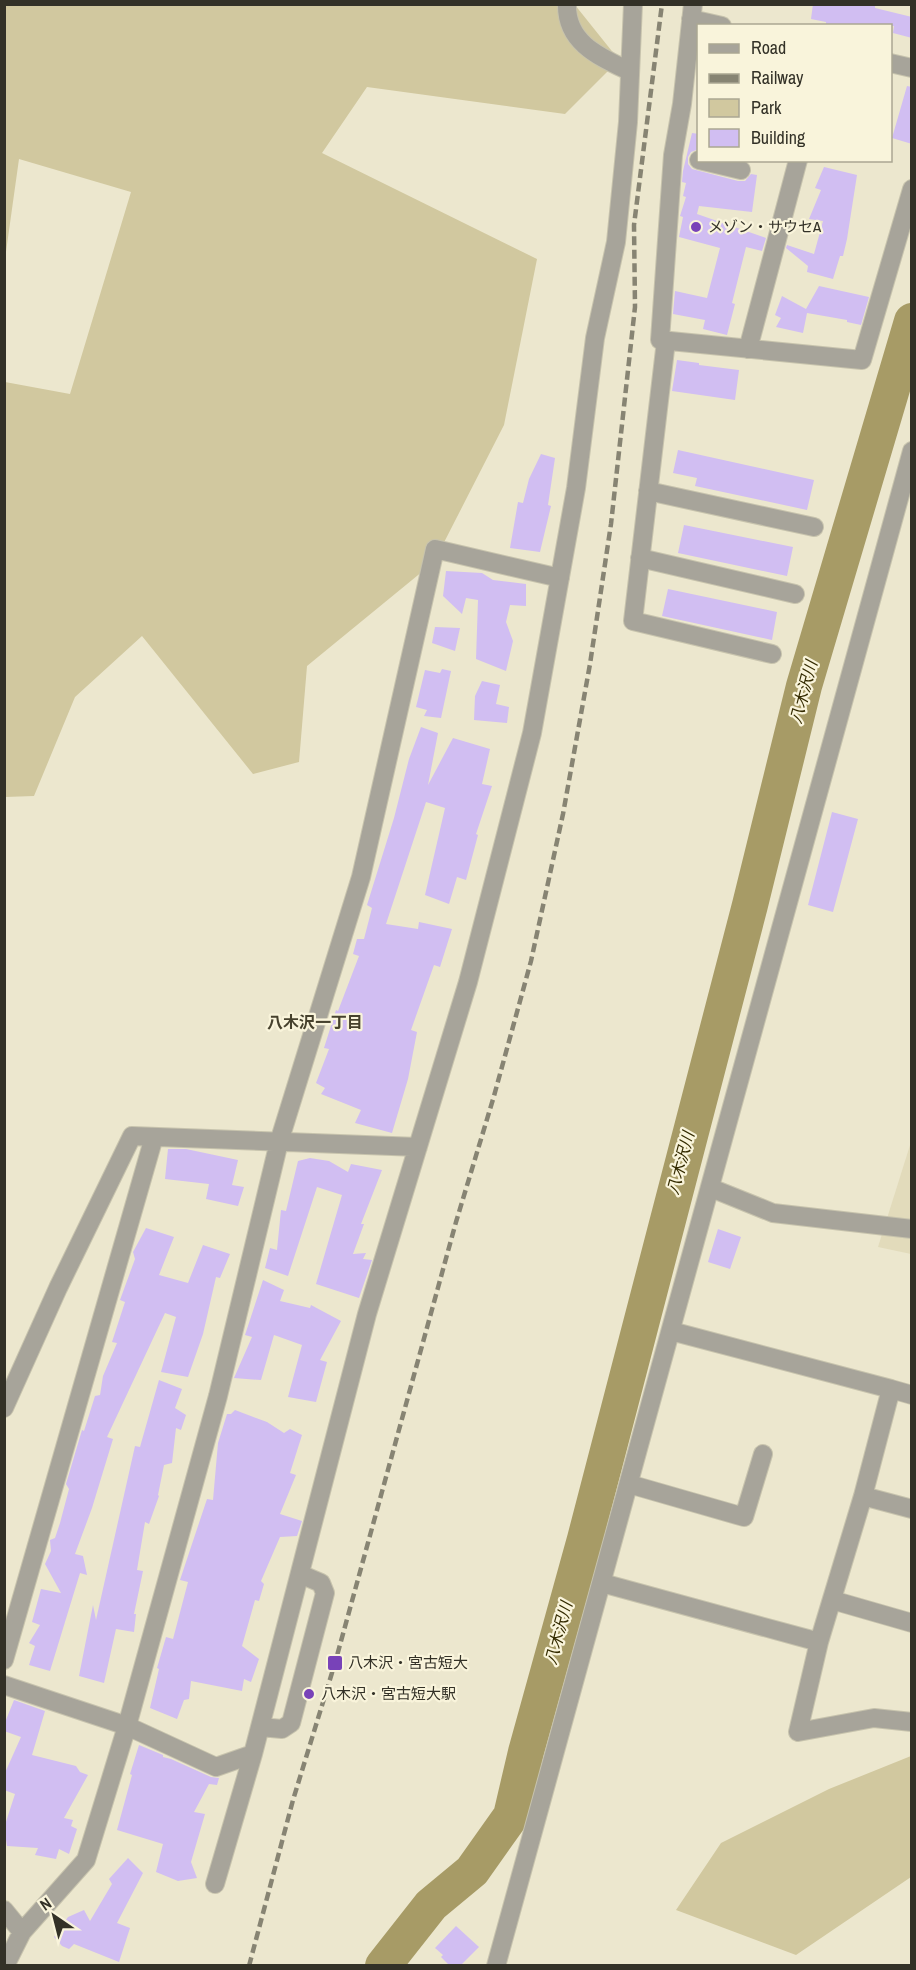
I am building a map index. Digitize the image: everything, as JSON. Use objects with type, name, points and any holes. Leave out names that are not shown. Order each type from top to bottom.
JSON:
[{"type":"street","points":[[567,4],[567,15],[576,38],[596,56],[629,71]]},
{"type":"street","points":[[215,1884],[253,1754],[367,1314],[468,982],[532,733],[576,488],[595,338],[616,242],[628,122],[633,4]]},
{"type":"street","points":[[718,24],[692,12],[690,106],[673,155],[660,340],[862,360],[912,189]]},
{"type":"street","points":[[892,63],[912,68]]},
{"type":"street","points":[[673,155],[697,160]]},
{"type":"street","points":[[707,162],[741,170]]},
{"type":"street","points":[[748,348],[797,162]]},
{"type":"street","points":[[666,341],[633,621],[772,654]]},
{"type":"street","points":[[496,1965],[912,451]]},
{"type":"street","points":[[648,491],[814,527]]},
{"type":"street","points":[[12,1962],[22,1932],[86,1860],[127,1726],[218,1396],[279,1142],[361,877],[435,549],[560,578]]},
{"type":"street","points":[[640,558],[795,594]]},
{"type":"street","points":[[4,1408],[58,1288],[132,1136],[418,1147]]},
{"type":"street","points":[[4,1660],[154,1137]]},
{"type":"street","points":[[711,1188],[773,1213],[912,1229]]},
{"type":"street","points":[[671,1331],[912,1395]]},
{"type":"street","points":[[891,1389],[863,1496],[819,1642],[798,1732],[874,1718],[910,1718]]},
{"type":"street","points":[[629,1484],[744,1517],[763,1454]]},
{"type":"street","points":[[863,1496],[912,1509]]},
{"type":"street","points":[[260,1727],[282,1729],[291,1723],[325,1593],[321,1583],[300,1574]]},
{"type":"street","points":[[602,1582],[819,1642]]},
{"type":"street","points":[[832,1600],[912,1623]]},
{"type":"street","points":[[4,1684],[127,1726],[216,1767],[253,1754]]},
{"type":"street","points":[[4,1910],[22,1932]]},
{"type":"shaded area","points":[[911,1142],[911,1254],[878,1247]]},
{"type":"green space","points":[[5,5],[575,5],[619,60],[565,114],[367,87],[322,153],[537,259],[504,425],[434,562],[307,666],[299,762],[253,774],[142,636],[75,697],[34,796],[5,797],[5,382],[70,394],[131,192],[19,159],[5,259]]},
{"type":"green space","points":[[911,1756],[911,1877],[796,1955],[676,1910],[721,1843],[829,1789]]},
{"type":"building","points":[[813,4],[875,6],[875,8],[912,17],[912,38],[893,33],[892,24],[826,24],[826,22],[811,19]]},
{"type":"building","points":[[907,86],[912,87],[912,144],[892,138]]},
{"type":"building","points":[[692,133],[697,134],[697,150],[691,152],[688,157],[688,164],[692,169],[738,181],[745,181],[751,174],[757,175],[752,212],[699,206],[697,214],[766,238],[762,251],[746,247],[732,303],[735,304],[727,335],[703,329],[705,320],[673,314],[675,291],[707,298],[720,248],[679,237],[683,217],[680,216],[686,197],[683,196],[686,183],[682,182]]},
{"type":"building","points":[[824,167],[857,175],[847,239],[843,256],[840,256],[833,279],[807,272],[808,266],[786,248],[787,245],[814,254],[823,221],[809,219],[821,190],[815,188]]},
{"type":"building","points":[[819,286],[869,297],[861,325],[847,322],[847,320],[807,313],[803,333],[776,327],[781,318],[775,315],[782,296],[806,309]]},
{"type":"building","points":[[677,360],[739,370],[735,400],[672,391]]},
{"type":"building","points":[[678,450],[814,480],[807,510],[695,486],[697,478],[673,473]]},
{"type":"building","points":[[541,454],[555,458],[548,505],[551,506],[540,552],[510,548],[518,502],[523,503],[529,479]]},
{"type":"building","points":[[684,525],[793,547],[787,576],[678,553]]},
{"type":"building","points":[[446,571],[482,573],[493,580],[526,584],[526,606],[510,605],[506,622],[513,641],[506,671],[476,659],[478,600],[466,598],[462,614],[443,596]]},
{"type":"building","points":[[668,589],[777,612],[772,640],[662,616]]},
{"type":"building","points":[[435,627],[460,628],[455,651],[432,643]]},
{"type":"building","points":[[442,669],[451,671],[441,718],[424,716],[427,710],[416,707],[425,670],[440,673]]},
{"type":"building","points":[[482,681],[500,685],[496,704],[509,707],[507,723],[474,720],[475,696]]},
{"type":"building","points":[[421,727],[438,733],[428,785],[453,738],[490,749],[482,784],[492,786],[476,834],[478,835],[466,880],[457,877],[449,904],[425,895],[445,808],[426,802],[386,924],[418,929],[419,922],[452,929],[440,967],[434,965],[411,1030],[417,1032],[408,1079],[392,1133],[355,1123],[361,1110],[321,1094],[325,1088],[316,1083],[329,1049],[324,1048],[336,1010],[338,1011],[359,956],[353,954],[357,939],[364,939],[372,908],[367,905],[394,818],[409,759]]},
{"type":"building","points":[[832,812],[858,819],[833,912],[808,905]]},
{"type":"building","points":[[168,1149],[186,1149],[238,1160],[232,1185],[244,1187],[238,1206],[206,1199],[209,1184],[165,1179]]},
{"type":"building","points":[[310,1158],[329,1161],[348,1172],[351,1164],[382,1170],[361,1224],[364,1224],[353,1254],[366,1253],[363,1259],[372,1260],[359,1298],[316,1284],[342,1195],[317,1187],[288,1276],[265,1268],[270,1248],[277,1250],[281,1210],[286,1211],[298,1161]]},
{"type":"building","points":[[146,1228],[174,1237],[159,1275],[188,1283],[203,1245],[230,1254],[220,1278],[216,1277],[203,1334],[188,1377],[161,1372],[176,1317],[165,1313],[107,1437],[113,1439],[75,1554],[83,1556],[87,1575],[80,1573],[50,1671],[29,1665],[35,1646],[29,1643],[40,1625],[32,1622],[41,1589],[61,1593],[45,1564],[51,1551],[50,1540],[55,1538],[60,1523],[69,1489],[66,1484],[82,1430],[84,1431],[95,1396],[100,1395],[103,1376],[117,1343],[112,1342],[125,1302],[120,1300],[135,1259],[133,1252]]},
{"type":"building","points":[[718,1229],[741,1237],[730,1269],[708,1262]]},
{"type":"building","points":[[263,1280],[284,1290],[280,1301],[310,1308],[311,1305],[341,1321],[320,1360],[327,1362],[316,1402],[288,1397],[302,1345],[274,1335],[261,1380],[234,1378],[252,1337],[245,1335]]},
{"type":"building","points":[[159,1380],[182,1389],[175,1408],[186,1415],[181,1430],[176,1428],[172,1463],[164,1465],[159,1496],[149,1524],[145,1522],[137,1570],[143,1571],[134,1614],[136,1614],[134,1632],[116,1629],[104,1683],[79,1676],[93,1605],[96,1620],[135,1446],[140,1447]]},
{"type":"building","points":[[235,1410],[267,1422],[284,1433],[290,1429],[302,1435],[290,1473],[296,1475],[280,1514],[302,1521],[297,1536],[280,1537],[261,1581],[264,1584],[259,1601],[255,1600],[242,1646],[259,1659],[251,1682],[244,1679],[242,1691],[191,1681],[189,1699],[184,1700],[177,1719],[150,1708],[159,1669],[157,1668],[166,1637],[173,1639],[188,1582],[180,1580],[207,1499],[213,1500],[218,1443],[227,1414]]},
{"type":"building","points":[[14,1700],[45,1711],[32,1755],[76,1766],[80,1772],[88,1775],[64,1818],[73,1820],[71,1826],[77,1829],[69,1854],[59,1849],[56,1859],[35,1855],[38,1848],[7,1846],[4,1828],[15,1794],[4,1790],[4,1775],[21,1737],[4,1731],[4,1725]]},
{"type":"building","points":[[139,1745],[211,1777],[219,1778],[217,1785],[209,1784],[194,1812],[205,1814],[191,1862],[197,1878],[178,1881],[156,1872],[163,1844],[117,1830]]},
{"type":"building","points":[[128,1858],[143,1873],[117,1923],[130,1928],[119,1962],[74,1944],[69,1949],[62,1946],[54,1937],[68,1917],[84,1910],[90,1921],[112,1884],[109,1879]]},
{"type":"building","points":[[456,1926],[479,1947],[461,1965],[449,1965],[435,1948]]},
{"type":"waterway","name":"八木沢川","points":[[383,1966],[431,1905],[472,1871],[511,1816],[750,905],[804,686],[912,321]]},
{"type":"railway","points":[[249,1966],[293,1800],[335,1663],[456,1222],[531,961],[563,814],[590,664],[611,524],[635,307],[634,225],[662,4]]},
{"type":"place","name":"メゾン・サウセA","points":[[696,227]]},
{"type":"place","name":"八木沢・宮古短大","points":[[335,1663]]},
{"type":"place","name":"八木沢・宮古短大駅","points":[[309,1694]]},
{"type":"district","name":"八木沢一丁目","points":[[315,1022]]}]
